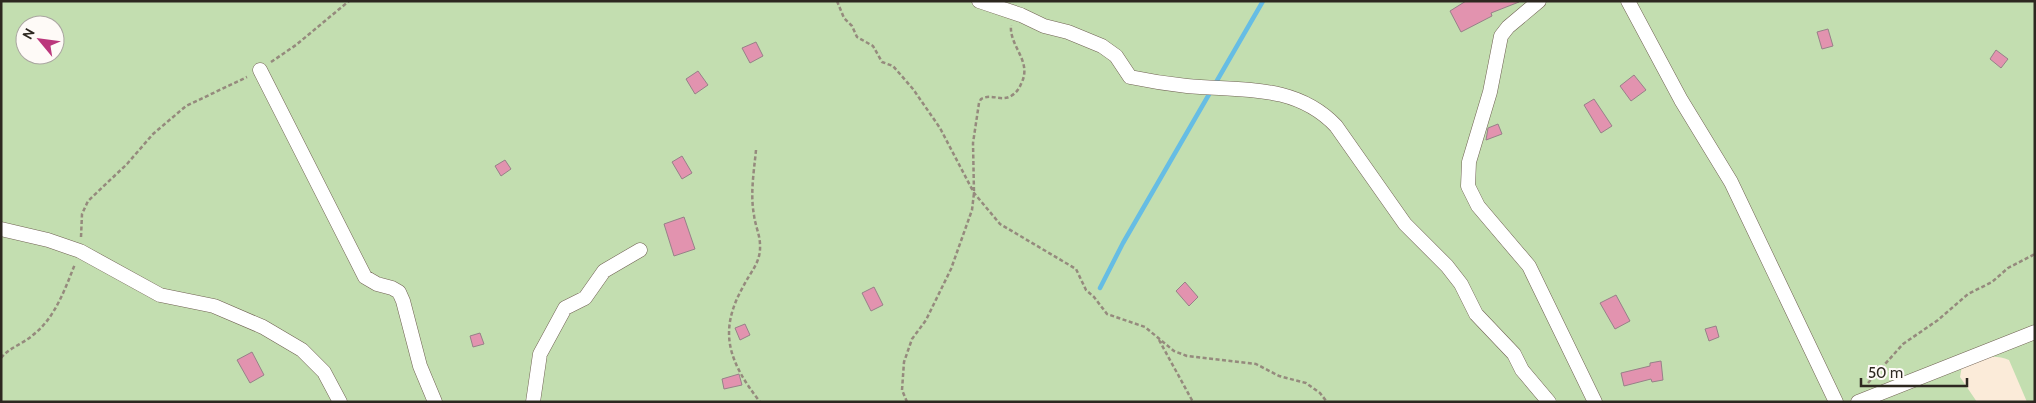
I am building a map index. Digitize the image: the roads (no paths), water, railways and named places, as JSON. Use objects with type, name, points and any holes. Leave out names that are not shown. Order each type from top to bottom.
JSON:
[{"type":"street","points":[[979,1],[1006,9],[1044,26],[1068,32],[1102,46],[1116,56],[1130,76],[1188,86],[1272,91],[1296,98],[1323,115],[1336,126],[1405,224],[1448,266],[1476,314],[1514,354],[1522,370],[1549,402]]},
{"type":"street","points":[[1540,1],[1508,27],[1501,36],[1490,92],[1469,162],[1468,186],[1478,206],[1514,246],[1529,266],[1595,402]]},
{"type":"street","points":[[1628,1],[1681,100],[1731,182],[1836,402]]},
{"type":"street","points":[[260,70],[365,277],[399,292],[420,366],[435,402]]},
{"type":"street","points":[[1,229],[48,240],[80,251],[160,295],[214,306],[263,327],[302,350],[324,372],[340,402]]},
{"type":"street","points":[[532,402],[540,354],[565,308],[585,298],[604,271],[640,250]]},
{"type":"street","points":[[1858,402],[2035,332]]},
{"type":"waterway","points":[[1100,288],[1123,243],[1263,1]]}]
